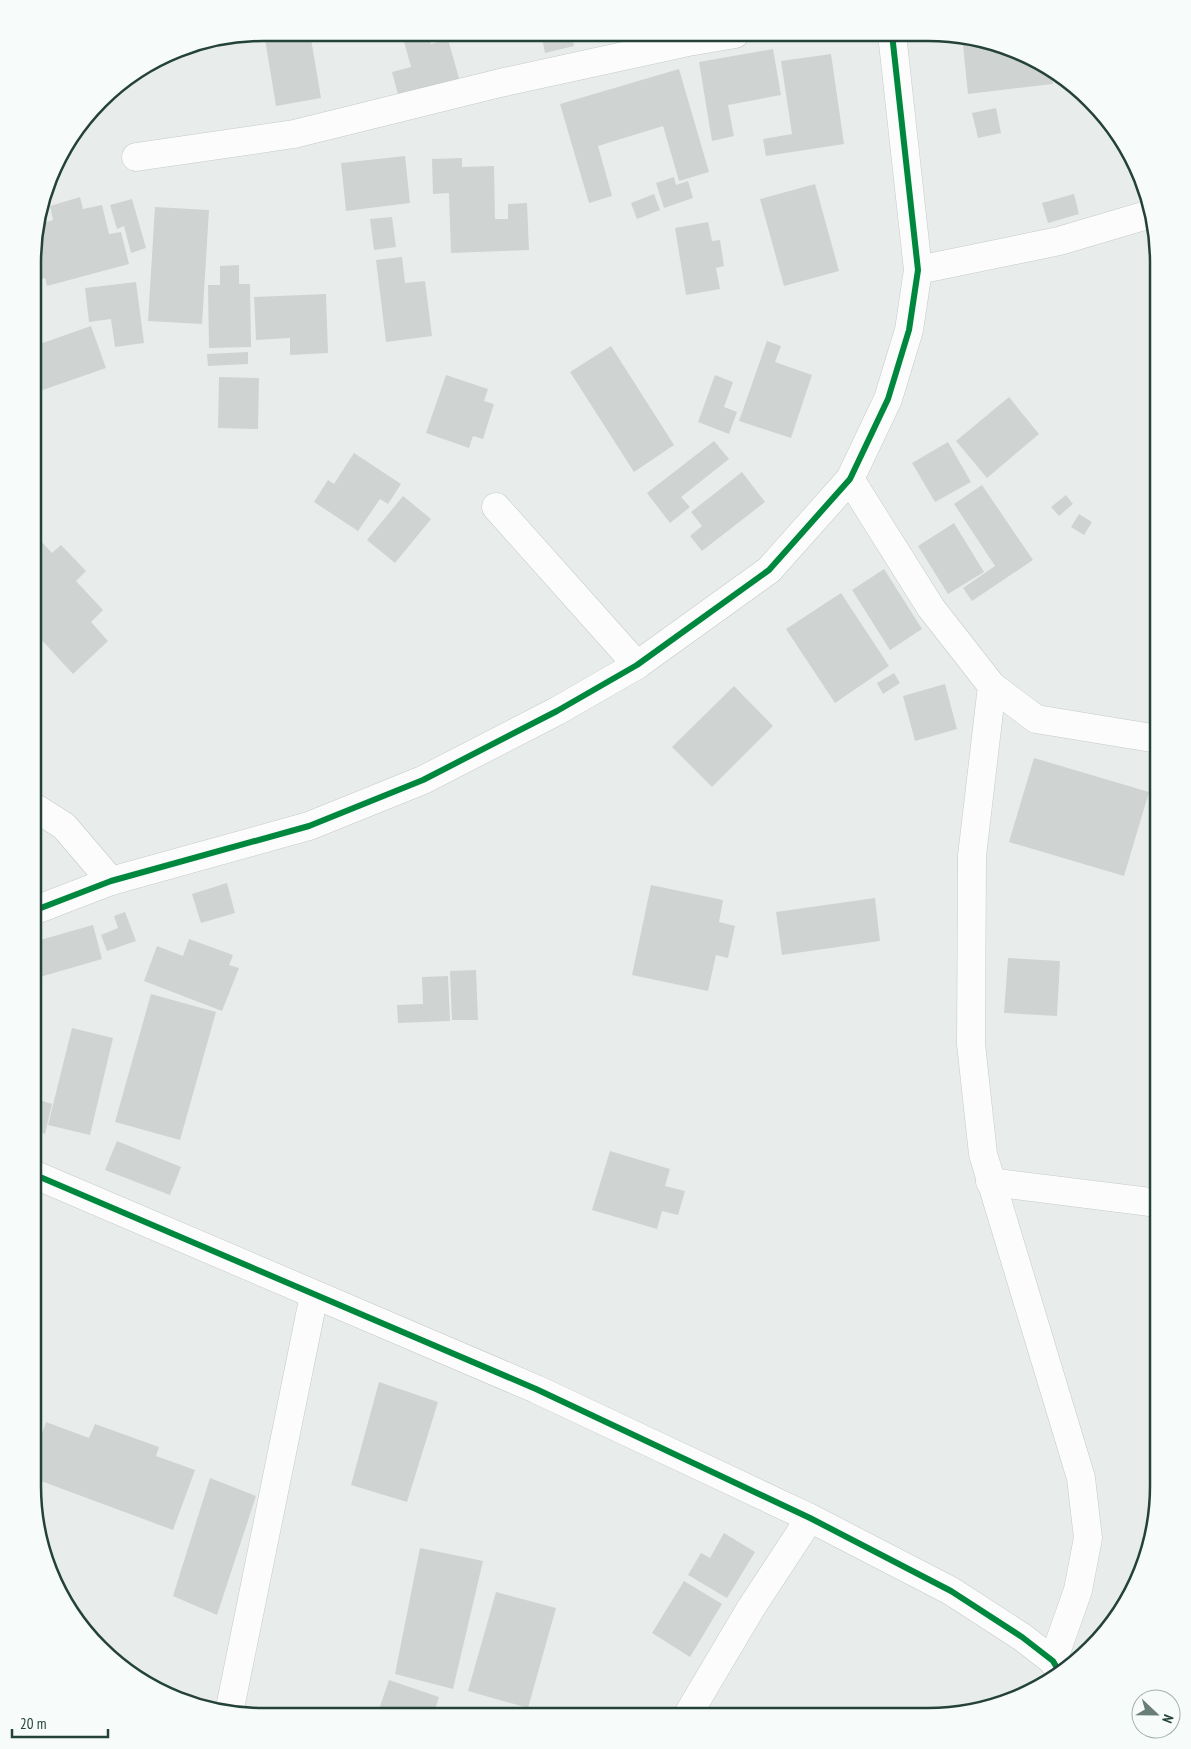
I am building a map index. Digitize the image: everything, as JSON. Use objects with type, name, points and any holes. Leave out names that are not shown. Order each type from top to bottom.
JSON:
[{"type":"street","points":[[136,156],[294,134],[500,83],[694,41]]},
{"type":"street","points":[[41,908],[111,882],[309,826],[414,783],[557,711],[637,665],[769,570],[850,479],[888,400],[909,330],[918,270],[893,41]]},
{"type":"street","points":[[918,270],[1059,241],[1144,216]]},
{"type":"street","points":[[850,479],[931,608],[992,686],[1036,719],[1150,737]]},
{"type":"street","points":[[496,507],[637,665]]},
{"type":"street","points":[[992,686],[972,856],[971,1044],[982,1154],[1081,1478],[1088,1538],[1078,1590],[1056,1667]]},
{"type":"street","points":[[41,811],[64,826],[111,882]]},
{"type":"street","points":[[41,1177],[536,1389],[810,1518],[951,1591],[1022,1637],[1056,1667]]},
{"type":"street","points":[[990,1182],[1150,1202]]},
{"type":"street","points":[[232,1705],[314,1295]]},
{"type":"street","points":[[692,1708],[751,1608],[810,1518]]},
{"type":"building","points":[[265,41],[311,41],[321,98],[276,106]]},
{"type":"building","points":[[404,41],[430,41],[431,44],[449,41],[460,82],[399,98],[392,72],[411,67]]},
{"type":"building","points":[[543,41],[573,41],[574,46],[545,53]]},
{"type":"building","points":[[963,44],[1013,58],[1039,71],[1052,80],[1053,84],[968,94]]},
{"type":"building","points":[[773,49],[781,95],[728,105],[734,136],[712,141],[699,62]]},
{"type":"building","points":[[831,54],[844,144],[766,156],[763,139],[792,134],[781,61]]},
{"type":"building","points":[[679,69],[709,172],[679,181],[663,126],[598,146],[612,196],[589,203],[560,104]]},
{"type":"building","points":[[996,108],[1001,133],[978,138],[972,113]]},
{"type":"building","points":[[405,156],[410,203],[346,211],[341,163]]},
{"type":"building","points":[[462,158],[462,167],[494,166],[495,219],[508,219],[508,204],[527,203],[529,250],[451,253],[449,193],[433,194],[432,159]]},
{"type":"building","points":[[674,177],[676,185],[688,181],[693,198],[664,208],[656,183]]},
{"type":"building","points":[[815,184],[839,271],[784,286],[760,199]]},
{"type":"building","points":[[654,194],[660,210],[637,219],[631,203]]},
{"type":"building","points":[[1074,194],[1079,214],[1048,223],[1042,203]]},
{"type":"building","points":[[80,197],[83,209],[102,205],[109,234],[121,232],[129,264],[47,286],[45,278],[41,279],[41,263],[45,222],[53,220],[50,206]]},
{"type":"building","points":[[132,199],[146,248],[131,253],[124,226],[117,229],[110,205]]},
{"type":"building","points":[[155,207],[209,210],[202,324],[148,321]]},
{"type":"building","points":[[392,217],[396,247],[374,250],[370,219]]},
{"type":"building","points":[[708,222],[712,241],[720,240],[724,266],[716,268],[720,289],[686,295],[675,228]]},
{"type":"building","points":[[402,257],[405,283],[425,281],[432,336],[386,342],[376,260]]},
{"type":"building","points":[[239,265],[239,284],[250,284],[251,347],[209,348],[208,285],[220,285],[220,266]]},
{"type":"building","points":[[136,282],[144,343],[115,347],[111,319],[89,322],[85,288]]},
{"type":"building","points":[[326,294],[328,353],[290,355],[290,338],[256,340],[254,297]]},
{"type":"building","points":[[91,326],[106,368],[41,391],[41,344]]},
{"type":"building","points":[[767,341],[781,346],[775,362],[812,375],[791,438],[739,421]]},
{"type":"building","points":[[611,346],[674,445],[634,472],[570,372]]},
{"type":"building","points":[[248,352],[248,364],[208,366],[207,354]]},
{"type":"building","points":[[446,375],[488,389],[484,401],[494,404],[483,439],[473,436],[469,448],[426,433]]},
{"type":"building","points":[[715,375],[733,382],[724,407],[737,412],[729,434],[698,422]]},
{"type":"building","points":[[219,377],[259,378],[258,429],[218,428]]},
{"type":"building","points":[[1009,397],[1039,434],[987,478],[956,441]]},
{"type":"building","points":[[714,441],[729,459],[681,497],[690,507],[670,523],[647,493]]},
{"type":"building","points":[[948,442],[971,482],[935,502],[912,463]]},
{"type":"building","points":[[354,453],[401,484],[388,504],[380,499],[358,531],[314,502],[328,480],[334,484]]},
{"type":"building","points":[[742,472],[765,502],[702,551],[690,536],[702,526],[691,512]]},
{"type":"building","points":[[982,485],[1033,560],[972,601],[963,588],[995,566],[954,504]]},
{"type":"building","points":[[1066,495],[1073,504],[1059,516],[1051,507]]},
{"type":"building","points":[[403,496],[431,519],[395,563],[367,540]]},
{"type":"building","points":[[1079,514],[1092,522],[1084,535],[1071,527]]},
{"type":"building","points":[[954,523],[984,572],[948,594],[918,546]]},
{"type":"building","points":[[41,541],[52,553],[61,545],[86,571],[76,581],[103,610],[91,622],[108,641],[73,674],[41,639]]},
{"type":"building","points":[[884,569],[922,629],[890,650],[852,590]]},
{"type":"building","points":[[841,593],[889,666],[835,703],[786,629]]},
{"type":"building","points":[[894,673],[900,683],[883,694],[877,683]]},
{"type":"building","points":[[945,684],[957,729],[915,741],[903,696]]},
{"type":"building","points":[[734,686],[773,726],[712,787],[672,747]]},
{"type":"building","points":[[1034,758],[1149,792],[1124,876],[1009,842]]},
{"type":"building","points":[[227,883],[235,913],[201,923],[192,894]]},
{"type":"building","points":[[651,885],[723,900],[719,922],[735,926],[728,958],[716,955],[708,991],[632,975]]},
{"type":"building","points":[[875,898],[880,941],[782,955],[776,912]]},
{"type":"building","points":[[125,912],[136,941],[107,951],[101,935],[118,928],[114,916]]},
{"type":"building","points":[[93,925],[102,959],[41,977],[41,940]]},
{"type":"building","points":[[189,939],[233,955],[229,965],[239,968],[222,1011],[144,981],[157,946],[183,956]]},
{"type":"building","points":[[1008,958],[1060,961],[1057,1016],[1004,1013]]},
{"type":"building","points":[[476,970],[478,1020],[452,1020],[450,971]]},
{"type":"building","points":[[448,976],[450,1021],[398,1023],[397,1005],[423,1004],[422,977]]},
{"type":"building","points":[[151,994],[216,1012],[180,1140],[115,1122]]},
{"type":"building","points":[[72,1028],[113,1038],[90,1135],[48,1125]]},
{"type":"building","points":[[41,1101],[52,1104],[45,1134],[41,1132]]},
{"type":"building","points":[[117,1141],[181,1167],[170,1195],[105,1170]]},
{"type":"building","points":[[610,1151],[670,1169],[665,1186],[685,1191],[678,1215],[662,1211],[657,1229],[592,1210]]},
{"type":"building","points":[[379,1382],[438,1402],[407,1502],[351,1485]]},
{"type":"building","points":[[46,1422],[89,1438],[95,1424],[159,1447],[156,1456],[195,1470],[173,1530],[41,1481],[41,1437]]},
{"type":"building","points":[[210,1478],[256,1496],[217,1615],[173,1596]]},
{"type":"building","points":[[724,1533],[755,1552],[727,1598],[688,1575],[701,1553],[710,1558]]},
{"type":"building","points":[[420,1548],[483,1561],[453,1689],[395,1674]]},
{"type":"building","points":[[684,1581],[722,1604],[690,1657],[652,1633]]},
{"type":"building","points":[[496,1592],[556,1608],[528,1708],[468,1691]]},
{"type":"building","points":[[389,1680],[439,1697],[435,1708],[379,1708]]},
{"type":"cycle path","points":[[41,908],[111,881],[309,826],[423,780],[557,711],[637,665],[769,570],[850,479],[888,399],[909,330],[918,270],[893,41]]},
{"type":"cycle path","points":[[41,1177],[536,1389],[810,1518],[951,1591],[1022,1637],[1053,1661],[1056,1667]]}]
